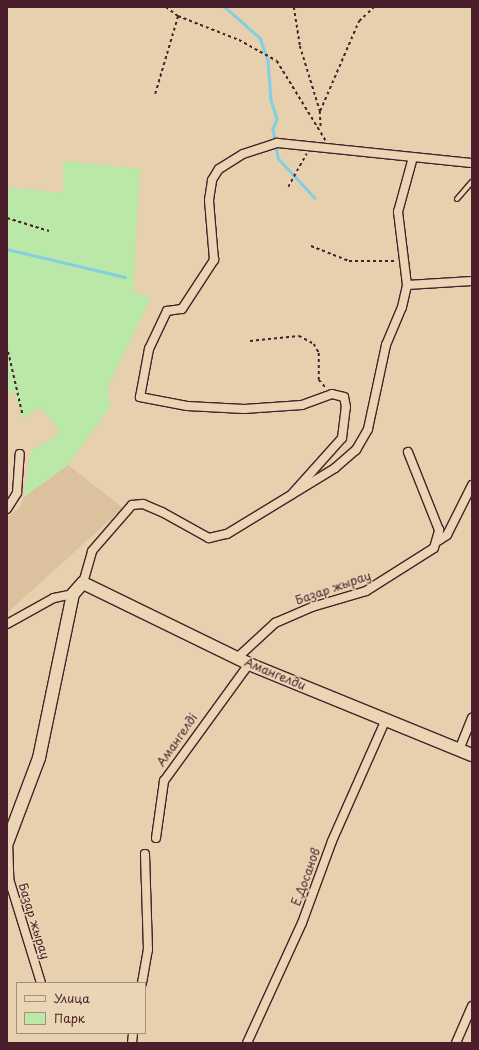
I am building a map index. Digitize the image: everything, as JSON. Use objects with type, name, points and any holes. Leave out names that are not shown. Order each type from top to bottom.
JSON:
[{"type":"main road","points":[[8,842],[40,751],[73,594],[84,583]]},
{"type":"main road","name":"Амангелди","points":[[84,583],[249,664],[472,755]]},
{"type":"street","points":[[292,494],[342,438],[346,407],[344,397],[332,394],[302,405],[244,409],[188,406],[140,397],[149,349],[167,311],[182,309],[214,260],[209,200],[219,169],[242,154],[278,143],[329,146],[472,163]]},
{"type":"street","points":[[84,583],[92,551],[132,505],[143,504],[162,512],[209,538],[227,534],[335,468],[356,450],[368,429],[386,345],[402,307],[407,285],[406,261],[398,212],[414,157]]},
{"type":"street","points":[[407,285],[472,281]]},
{"type":"street","points":[[408,452],[439,530],[438,541]]},
{"type":"street","points":[[7,508],[18,493],[20,454]]},
{"type":"street","name":"Базар жырау","points":[[237,658],[275,623],[391,579],[434,548],[438,541],[446,535],[472,485]]},
{"type":"street","points":[[7,624],[54,598],[73,594]]},
{"type":"street","name":"Амангелді","points":[[156,838],[164,781],[249,664]]},
{"type":"street","points":[[459,750],[472,717]]},
{"type":"street","name":"Е.Досанов","points":[[246,1043],[302,923],[332,840],[386,719]]},
{"type":"street","name":"Базар жырау","points":[[8,842],[9,879],[41,982]]},
{"type":"street","points":[[142,982],[148,950],[145,854]]},
{"type":"street","points":[[456,1043],[472,1006]]},
{"type":"lane","points":[[457,199],[472,182]]},
{"type":"path","points":[[166,7],[178,16],[263,53],[277,61],[329,146]]},
{"type":"path","points":[[294,7],[300,46],[320,111],[321,131]]},
{"type":"path","points":[[320,111],[359,21],[374,7]]},
{"type":"path","points":[[154,94],[178,16]]},
{"type":"path","points":[[288,187],[305,155],[316,145]]},
{"type":"path","points":[[7,218],[49,230]]},
{"type":"path","points":[[312,246],[349,261],[406,261]]},
{"type":"path","points":[[250,340],[299,336],[314,344],[319,353],[319,380],[332,394]]},
{"type":"path","points":[[7,346],[23,416]]},
{"type":"shaded area","points":[[68,465],[123,508],[7,613],[7,518],[20,507],[24,497]]},
{"type":"green space","points":[[63,161],[140,169],[133,291],[151,298],[107,388],[111,406],[68,465],[24,497],[31,450],[54,438],[59,430],[40,407],[22,419],[15,392],[7,394],[7,187],[63,193]]},
{"type":"waterway","points":[[225,7],[260,38],[268,60],[271,100],[277,119],[273,129],[278,158],[315,198]]},
{"type":"waterway","points":[[7,249],[125,277]]}]
